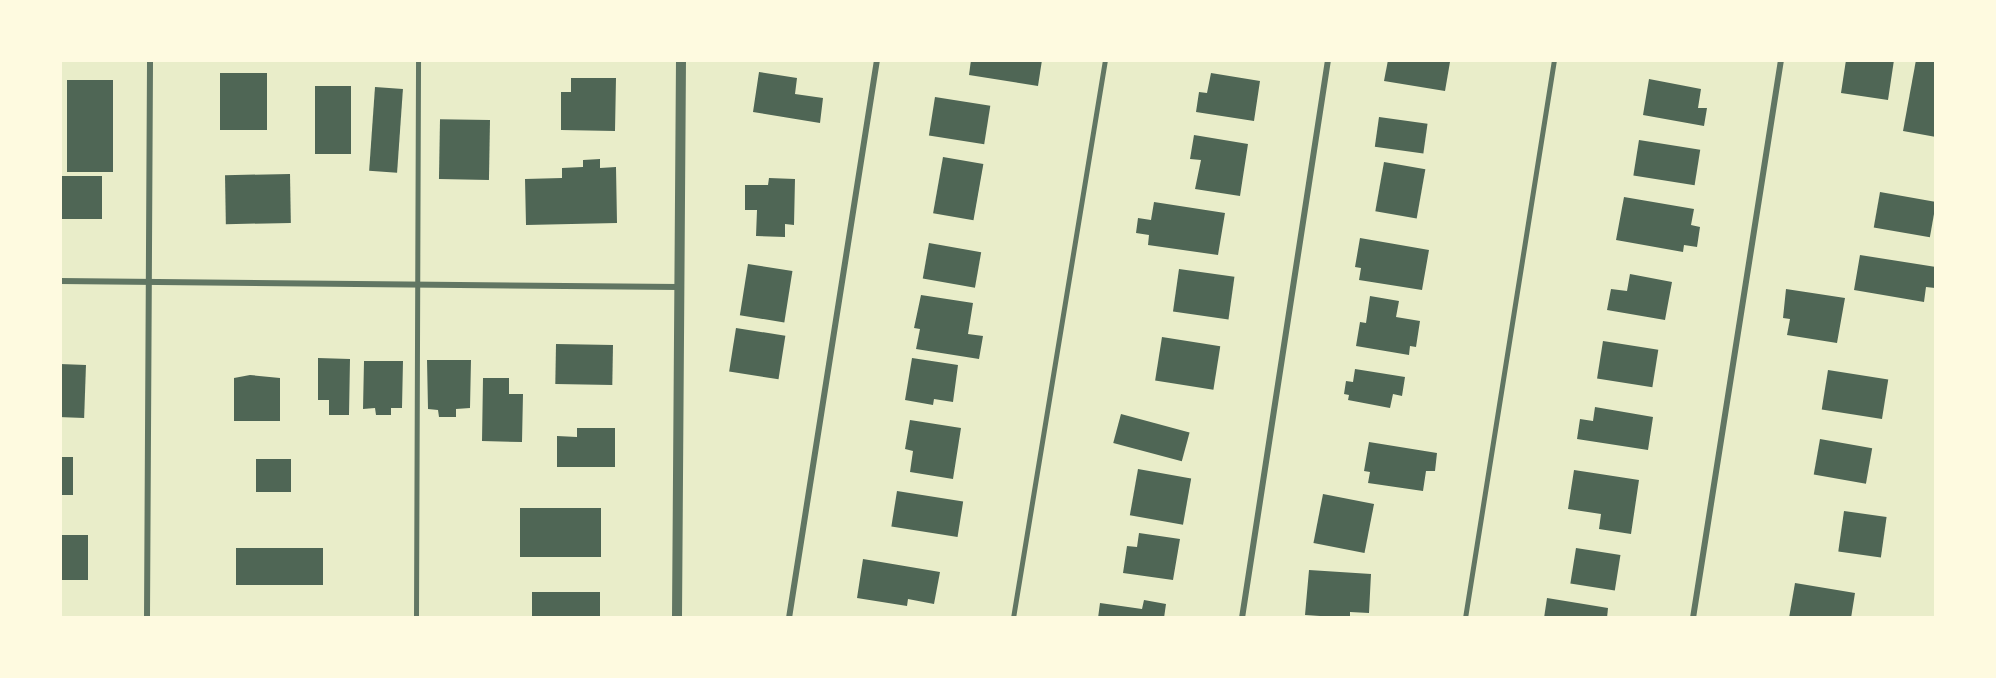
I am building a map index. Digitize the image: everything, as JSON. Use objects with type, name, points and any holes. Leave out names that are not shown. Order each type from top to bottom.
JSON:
[{"type":"street","points":[[147,618],[150,60]]},
{"type":"street","points":[[678,618],[681,60]]},
{"type":"street","points":[[789,618],[877,60]]},
{"type":"street","points":[[1242,618],[1328,60]]},
{"type":"street","points":[[1693,618],[1781,60]]},
{"type":"street","points":[[60,280],[679,287]]},
{"type":"lane","points":[[416,618],[418,60]]},
{"type":"lane","points":[[1013,618],[1105,60]]},
{"type":"lane","points":[[1465,618],[1554,60]]},
{"type":"building","points":[[971,60],[1042,60],[1038,86],[969,75]]},
{"type":"building","points":[[1388,60],[1450,62],[1445,91],[1384,81]]},
{"type":"building","points":[[1846,60],[1894,60],[1888,100],[1841,93]]},
{"type":"building","points":[[1916,60],[1936,61],[1936,137],[1903,131]]},
{"type":"building","points":[[759,72],[797,78],[795,94],[823,98],[820,123],[753,112]]},
{"type":"building","points":[[220,73],[267,73],[267,130],[220,130]]},
{"type":"building","points":[[1211,73],[1260,81],[1254,121],[1196,112],[1199,92],[1207,93]]},
{"type":"building","points":[[571,78],[616,78],[615,131],[561,130],[561,92],[571,92]]},
{"type":"building","points":[[1649,79],[1701,89],[1698,108],[1707,108],[1704,126],[1643,115]]},
{"type":"building","points":[[67,80],[113,80],[113,172],[67,172]]},
{"type":"building","points":[[315,86],[351,86],[351,154],[315,154]]},
{"type":"building","points":[[375,87],[403,89],[397,173],[369,171]]},
{"type":"building","points":[[935,97],[990,106],[984,144],[929,136]]},
{"type":"building","points":[[1379,117],[1428,124],[1423,154],[1375,147]]},
{"type":"building","points":[[440,119],[490,120],[489,180],[439,179]]},
{"type":"building","points":[[1194,135],[1248,144],[1240,196],[1195,189],[1201,160],[1190,159]]},
{"type":"building","points":[[1639,140],[1700,150],[1695,185],[1633,176]]},
{"type":"building","points":[[943,157],[983,164],[973,220],[933,213]]},
{"type":"building","points":[[600,159],[600,168],[616,167],[617,223],[526,225],[525,179],[562,178],[562,168],[583,167],[583,160]]},
{"type":"building","points":[[1384,162],[1425,169],[1417,219],[1375,211]]},
{"type":"building","points":[[290,174],[291,223],[226,224],[225,175]]},
{"type":"building","points":[[60,176],[102,176],[102,219],[60,219]]},
{"type":"building","points":[[769,178],[795,179],[794,225],[785,224],[785,237],[756,236],[757,210],[745,210],[745,185],[768,185]]},
{"type":"building","points":[[1880,192],[1936,202],[1930,237],[1874,227]]},
{"type":"building","points":[[1624,197],[1694,209],[1691,225],[1700,227],[1697,247],[1684,245],[1683,252],[1616,240]]},
{"type":"building","points":[[1154,202],[1225,213],[1218,255],[1148,245],[1149,235],[1136,233],[1138,218],[1151,220]]},
{"type":"building","points":[[1360,238],[1429,250],[1422,290],[1359,280],[1361,268],[1355,267]]},
{"type":"building","points":[[929,243],[981,252],[975,288],[923,278]]},
{"type":"building","points":[[1860,255],[1936,267],[1935,288],[1926,287],[1924,302],[1854,290]]},
{"type":"building","points":[[748,264],[792,271],[784,322],[740,315]]},
{"type":"building","points":[[1179,269],[1234,277],[1228,319],[1173,312]]},
{"type":"building","points":[[1630,274],[1672,282],[1665,320],[1607,310],[1611,289],[1627,291]]},
{"type":"building","points":[[1786,289],[1845,298],[1837,343],[1787,335],[1790,319],[1783,318]]},
{"type":"building","points":[[921,295],[973,303],[968,334],[983,336],[979,359],[916,349],[920,329],[914,328]]},
{"type":"building","points":[[1370,296],[1399,301],[1396,317],[1420,321],[1416,347],[1410,346],[1409,355],[1356,346],[1360,322],[1366,323]]},
{"type":"building","points":[[736,328],[785,336],[779,379],[729,371]]},
{"type":"building","points":[[1162,337],[1220,346],[1213,390],[1155,380]]},
{"type":"building","points":[[1603,341],[1658,350],[1652,387],[1597,379]]},
{"type":"building","points":[[556,344],[613,345],[612,385],[555,384]]},
{"type":"building","points":[[318,358],[350,359],[349,415],[329,415],[329,400],[318,400]]},
{"type":"building","points":[[912,358],[958,365],[953,402],[934,399],[933,405],[905,400]]},
{"type":"building","points":[[427,360],[471,360],[470,408],[456,409],[456,417],[439,417],[438,410],[428,409]]},
{"type":"building","points":[[364,361],[403,361],[402,408],[391,408],[391,415],[376,415],[375,408],[363,409]]},
{"type":"building","points":[[60,364],[86,365],[84,418],[60,417]]},
{"type":"building","points":[[1355,369],[1405,377],[1402,396],[1393,394],[1390,408],[1348,400],[1349,395],[1344,394],[1346,381],[1353,382]]},
{"type":"building","points":[[1828,370],[1888,380],[1882,419],[1822,410]]},
{"type":"building","points":[[250,375],[280,378],[280,421],[234,421],[234,378]]},
{"type":"building","points":[[483,378],[509,378],[509,394],[523,394],[522,442],[482,441]]},
{"type":"building","points":[[1595,407],[1653,417],[1648,450],[1577,439],[1580,419],[1593,421]]},
{"type":"building","points":[[1121,414],[1190,432],[1182,461],[1113,443]]},
{"type":"building","points":[[910,420],[961,428],[953,479],[910,472],[913,451],[905,449]]},
{"type":"building","points":[[577,428],[615,428],[615,467],[557,467],[557,436],[577,437]]},
{"type":"building","points":[[1820,439],[1872,448],[1866,484],[1814,474]]},
{"type":"building","points":[[1369,442],[1437,453],[1435,471],[1426,471],[1423,491],[1368,483],[1370,472],[1364,471]]},
{"type":"building","points":[[60,457],[73,457],[73,495],[60,495]]},
{"type":"building","points":[[256,459],[291,459],[291,492],[256,492]]},
{"type":"building","points":[[1138,469],[1191,478],[1183,525],[1130,515]]},
{"type":"building","points":[[1574,470],[1639,480],[1631,534],[1599,529],[1601,514],[1568,509]]},
{"type":"building","points":[[897,491],[963,501],[958,537],[891,527]]},
{"type":"building","points":[[1323,494],[1374,504],[1365,553],[1313,543]]},
{"type":"building","points":[[520,508],[601,508],[601,557],[520,557]]},
{"type":"building","points":[[1844,511],[1887,517],[1881,558],[1838,552]]},
{"type":"building","points":[[1139,533],[1180,539],[1173,580],[1123,573],[1127,546],[1137,547]]},
{"type":"building","points":[[60,535],[88,535],[88,580],[60,580]]},
{"type":"building","points":[[236,548],[323,548],[323,585],[236,585]]},
{"type":"building","points":[[1576,548],[1620,555],[1615,591],[1570,584]]},
{"type":"building","points":[[863,559],[940,572],[934,604],[908,599],[907,606],[857,598]]},
{"type":"building","points":[[1309,570],[1371,574],[1369,613],[1350,612],[1350,618],[1305,615]]},
{"type":"building","points":[[1795,583],[1855,593],[1851,618],[1789,618]]},
{"type":"building","points":[[532,592],[600,592],[600,618],[532,618]]},
{"type":"building","points":[[1547,598],[1608,608],[1607,618],[1544,618]]},
{"type":"building","points":[[1144,600],[1166,604],[1164,618],[1098,618],[1100,603],[1142,609]]}]
